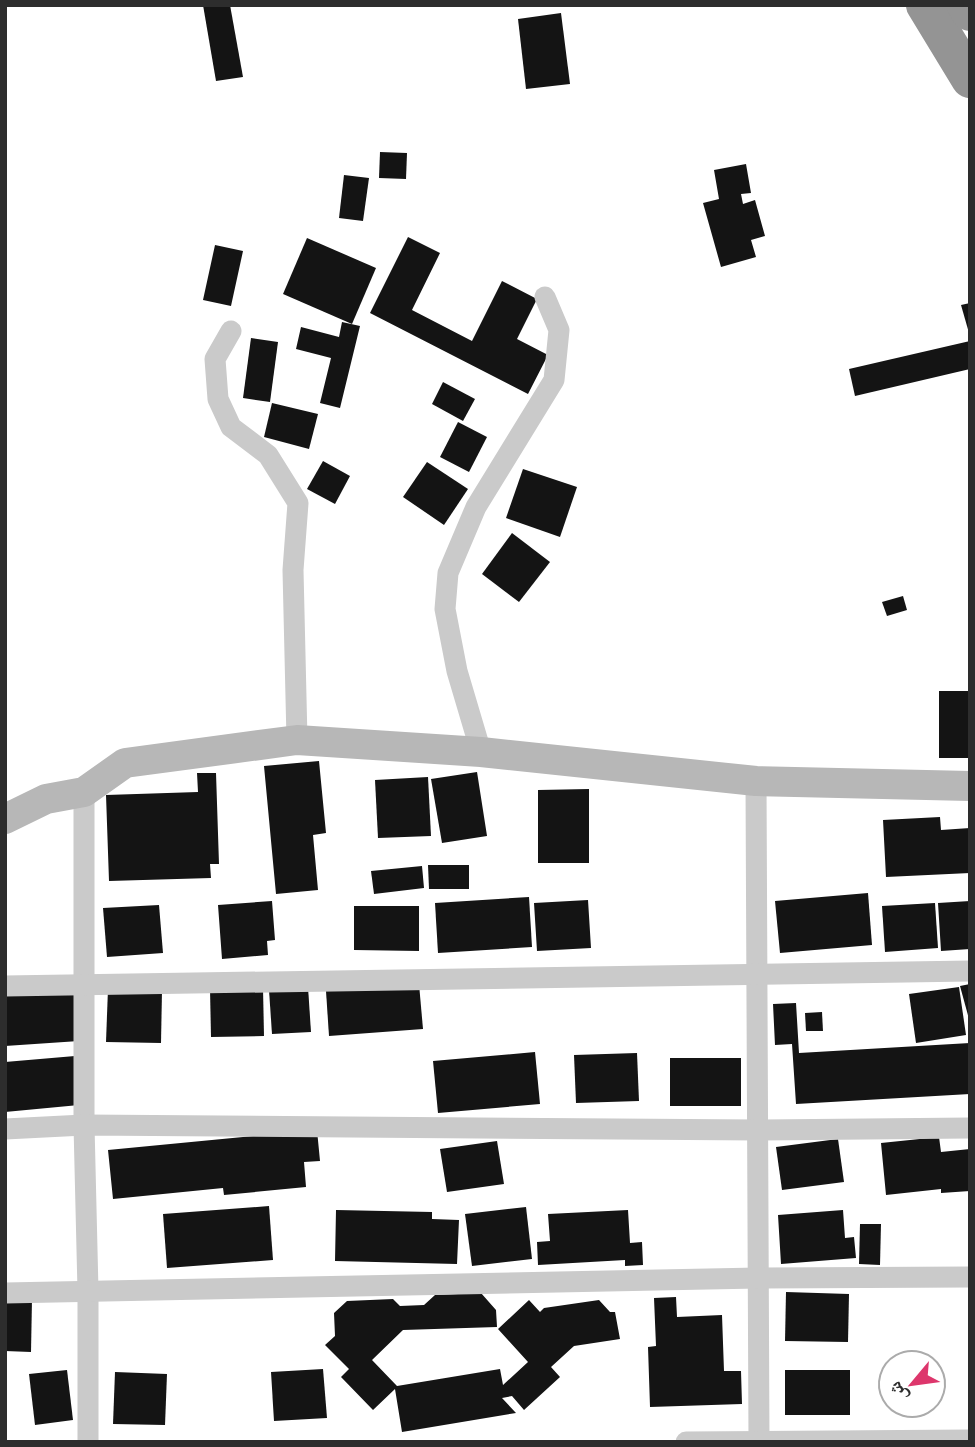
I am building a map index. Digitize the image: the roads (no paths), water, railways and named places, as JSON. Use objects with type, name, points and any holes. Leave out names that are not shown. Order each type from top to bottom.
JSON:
[{"type":"highway","points":[[925,5],[970,79]]},
{"type":"highway","points":[[966,5],[970,12]]},
{"type":"main road","points":[[5,818],[47,799],[84,792],[125,763],[297,740],[481,752],[756,781],[970,786]]},
{"type":"street","points":[[481,752],[457,671],[445,609],[448,573],[476,507],[554,380],[559,330],[545,297]]},
{"type":"street","points":[[232,331],[215,359],[218,399],[231,427],[268,455],[298,503],[293,570],[297,740]]},
{"type":"street","points":[[756,781],[759,1442]]},
{"type":"street","points":[[84,792],[88,1442]]},
{"type":"street","points":[[5,986],[970,971]]},
{"type":"street","points":[[5,1129],[84,1125],[758,1130],[970,1128]]},
{"type":"street","points":[[5,1293],[758,1278],[970,1277]]},
{"type":"street","points":[[685,1442],[970,1440]]}]
